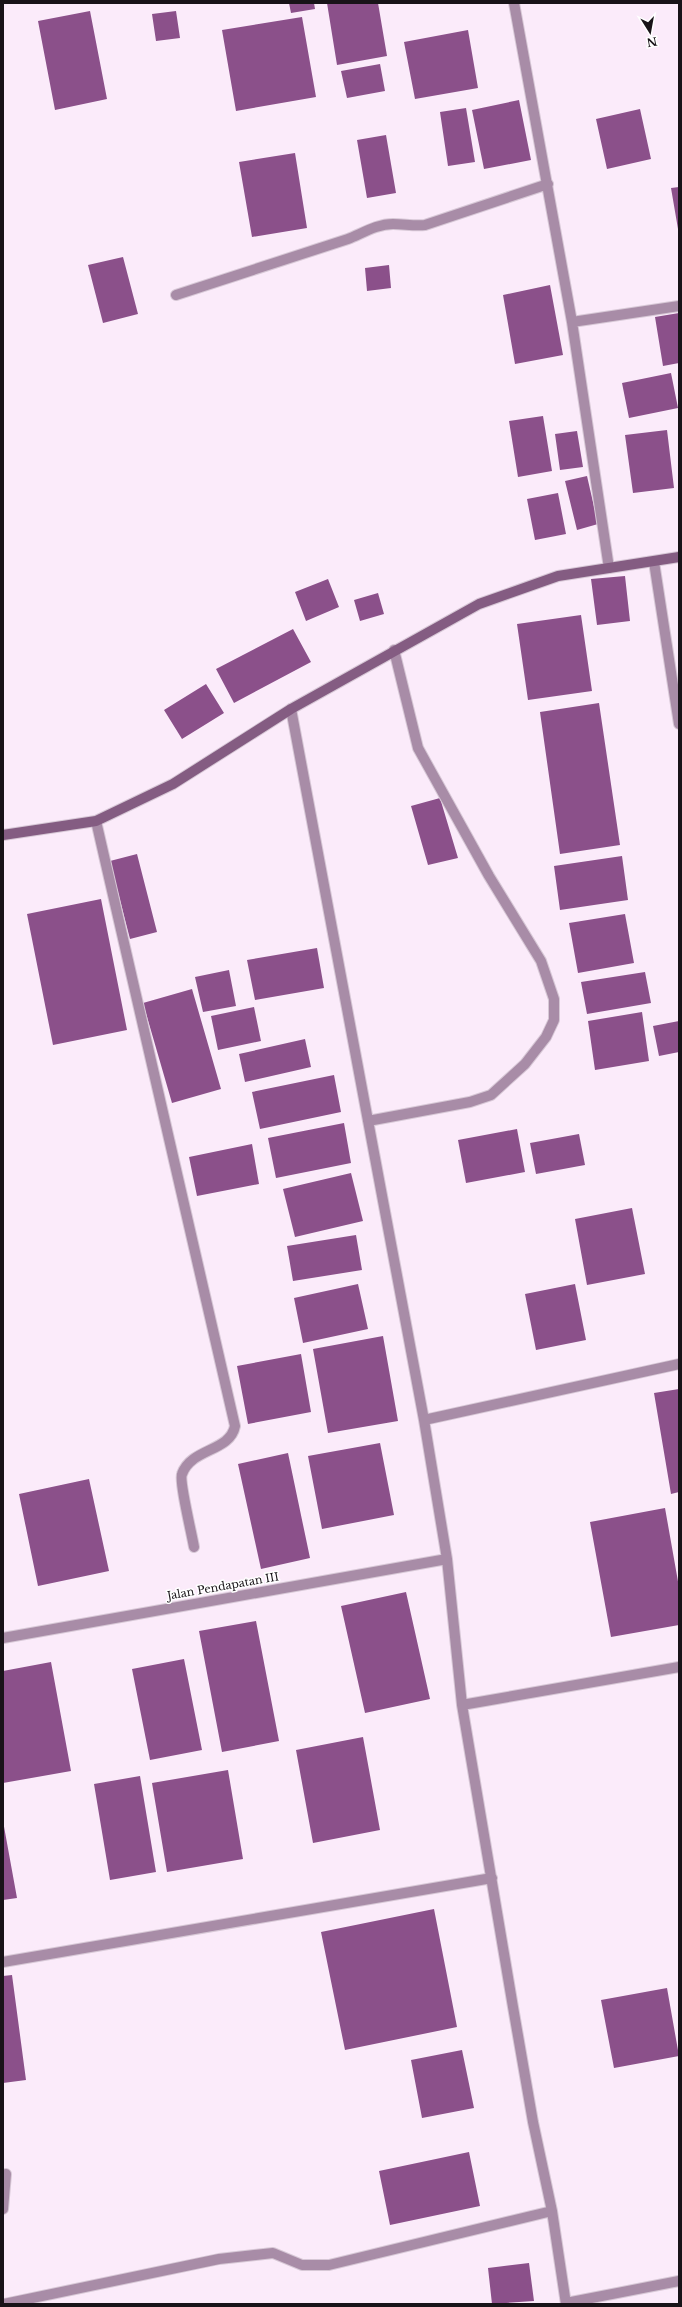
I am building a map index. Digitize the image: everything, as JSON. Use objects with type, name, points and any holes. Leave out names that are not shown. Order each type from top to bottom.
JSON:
[{"type":"street","points":[[514,3],[572,322],[609,568]]},
{"type":"street","points":[[176,295],[348,240],[371,228],[394,224],[407,226],[425,225],[548,184]]},
{"type":"street","points":[[572,322],[679,306]]},
{"type":"street","points":[[3,835],[96,821],[173,784],[291,709],[394,650],[479,604],[558,576],[679,557]]},
{"type":"street","points":[[654,562],[679,724]]},
{"type":"street","points":[[368,1121],[470,1102],[491,1095],[525,1064],[546,1037],[554,1020],[554,999],[541,961],[489,876],[418,748],[394,650]]},
{"type":"street","points":[[291,709],[424,1420],[447,1559],[462,1705],[533,2122],[552,2211],[564,2304],[679,2281]]},
{"type":"street","points":[[96,821],[234,1426],[231,1435],[226,1441],[189,1462],[181,1475],[194,1546]]},
{"type":"street","points":[[424,1420],[679,1364]]},
{"type":"street","name":"Jalan Pendapatan III","points":[[3,1638],[447,1559]]},
{"type":"street","points":[[462,1705],[679,1667]]},
{"type":"street","points":[[3,1962],[492,1878]]},
{"type":"street","points":[[3,2209],[6,2174]]},
{"type":"street","points":[[4,2304],[219,2260],[273,2253],[302,2266],[329,2265],[552,2211]]},
{"type":"building","points":[[289,3],[314,3],[315,9],[291,13]]},
{"type":"building","points":[[327,3],[378,3],[387,56],[337,65]]},
{"type":"building","points":[[90,11],[107,99],[55,110],[38,21]]},
{"type":"building","points":[[176,11],[180,38],[156,41],[152,14]]},
{"type":"building","points":[[302,17],[316,97],[236,111],[222,30]]},
{"type":"building","points":[[468,30],[478,88],[415,99],[404,42]]},
{"type":"building","points":[[380,64],[385,91],[347,98],[341,71]]},
{"type":"building","points":[[519,100],[531,160],[484,169],[472,110]]},
{"type":"building","points":[[466,108],[475,162],[448,166],[440,112]]},
{"type":"building","points":[[640,109],[651,159],[607,169],[596,119]]},
{"type":"building","points":[[386,135],[396,193],[367,198],[357,140]]},
{"type":"building","points":[[295,153],[307,228],[252,237],[239,162]]},
{"type":"building","points":[[679,187],[679,229],[678,229],[671,188]]},
{"type":"building","points":[[123,257],[138,314],[103,323],[88,265]]},
{"type":"building","points":[[389,265],[391,288],[367,291],[365,268]]},
{"type":"building","points":[[550,285],[563,355],[515,364],[503,295]]},
{"type":"building","points":[[679,313],[679,363],[663,366],[655,317]]},
{"type":"building","points":[[671,373],[678,408],[629,418],[622,383]]},
{"type":"building","points":[[543,416],[552,471],[518,477],[509,421]]},
{"type":"building","points":[[667,430],[674,488],[633,493],[625,435]]},
{"type":"building","points":[[577,431],[583,467],[560,470],[555,434]]},
{"type":"building","points":[[587,476],[598,524],[577,530],[565,481]]},
{"type":"building","points":[[558,493],[566,534],[535,540],[527,499]]},
{"type":"building","points":[[625,576],[630,621],[597,625],[591,579]]},
{"type":"building","points":[[328,579],[339,607],[306,621],[295,592]]},
{"type":"building","points":[[378,593],[384,614],[360,621],[354,600]]},
{"type":"building","points":[[581,615],[592,691],[528,700],[517,624]]},
{"type":"building","points":[[293,629],[311,662],[234,703],[216,669]]},
{"type":"building","points":[[206,684],[224,713],[182,739],[164,710]]},
{"type":"building","points":[[599,703],[620,845],[560,854],[540,712]]},
{"type":"building","points":[[440,798],[458,858],[428,865],[411,806]]},
{"type":"building","points":[[137,854],[157,932],[130,939],[110,861]]},
{"type":"building","points":[[622,856],[628,900],[560,910],[554,866]]},
{"type":"building","points":[[101,899],[127,1030],[53,1045],[27,914]]},
{"type":"building","points":[[625,914],[634,963],[578,973],[569,923]]},
{"type":"building","points":[[317,948],[324,988],[255,1000],[247,960]]},
{"type":"building","points":[[229,970],[236,1006],[203,1012],[195,977]]},
{"type":"building","points":[[645,972],[651,1003],[587,1014],[581,982]]},
{"type":"building","points":[[192,989],[221,1089],[172,1103],[143,1003]]},
{"type":"building","points":[[254,1007],[261,1041],[218,1050],[211,1016]]},
{"type":"building","points":[[642,1012],[649,1061],[595,1070],[588,1021]]},
{"type":"building","points":[[679,1021],[679,1052],[659,1056],[653,1026]]},
{"type":"building","points":[[305,1039],[311,1067],[245,1082],[239,1054]]},
{"type":"building","points":[[334,1075],[341,1112],[260,1129],[252,1092]]},
{"type":"building","points":[[344,1123],[351,1163],[276,1178],[268,1138]]},
{"type":"building","points":[[517,1129],[525,1172],[466,1183],[458,1140]]},
{"type":"building","points":[[579,1134],[585,1165],[536,1174],[530,1143]]},
{"type":"building","points":[[252,1144],[259,1184],[197,1196],[189,1157]]},
{"type":"building","points":[[351,1173],[363,1221],[295,1237],[283,1189]]},
{"type":"building","points":[[632,1208],[645,1274],[587,1285],[575,1219]]},
{"type":"building","points":[[356,1235],[362,1270],[293,1281],[287,1246]]},
{"type":"building","points":[[358,1284],[368,1329],[303,1343],[294,1298]]},
{"type":"building","points":[[575,1284],[586,1340],[536,1350],[525,1294]]},
{"type":"building","points":[[383,1336],[398,1421],[328,1433],[313,1349]]},
{"type":"building","points":[[301,1354],[311,1412],[248,1424],[237,1366]]},
{"type":"building","points":[[679,1389],[679,1492],[671,1494],[654,1393]]},
{"type":"building","points":[[380,1443],[394,1515],[322,1529],[308,1456]]},
{"type":"building","points":[[288,1453],[310,1558],[261,1569],[238,1464]]},
{"type":"building","points":[[89,1479],[109,1571],[38,1586],[19,1494]]},
{"type":"building","points":[[665,1508],[679,1587],[679,1625],[611,1637],[590,1522]]},
{"type":"building","points":[[406,1592],[430,1699],[365,1713],[341,1606]]},
{"type":"building","points":[[256,1621],[279,1741],[222,1752],[199,1631]]},
{"type":"building","points":[[184,1659],[202,1750],[150,1760],[132,1669]]},
{"type":"building","points":[[51,1662],[71,1771],[3,1783],[3,1671]]},
{"type":"building","points":[[363,1737],[380,1830],[313,1843],[296,1750]]},
{"type":"building","points":[[228,1770],[243,1859],[167,1872],[152,1783]]},
{"type":"building","points":[[140,1776],[156,1872],[110,1880],[94,1784]]},
{"type":"building","points":[[3,1821],[17,1898],[3,1900]]},
{"type":"building","points":[[434,1909],[457,2027],[345,2050],[321,1932]]},
{"type":"building","points":[[12,1975],[26,2080],[3,2083],[3,1976]]},
{"type":"building","points":[[667,1988],[679,2056],[614,2068],[601,2000]]},
{"type":"building","points":[[462,2050],[474,2108],[422,2118],[411,2060]]},
{"type":"building","points":[[469,2152],[480,2206],[390,2225],[379,2171]]},
{"type":"building","points":[[529,2263],[534,2301],[492,2304],[488,2268]]}]
